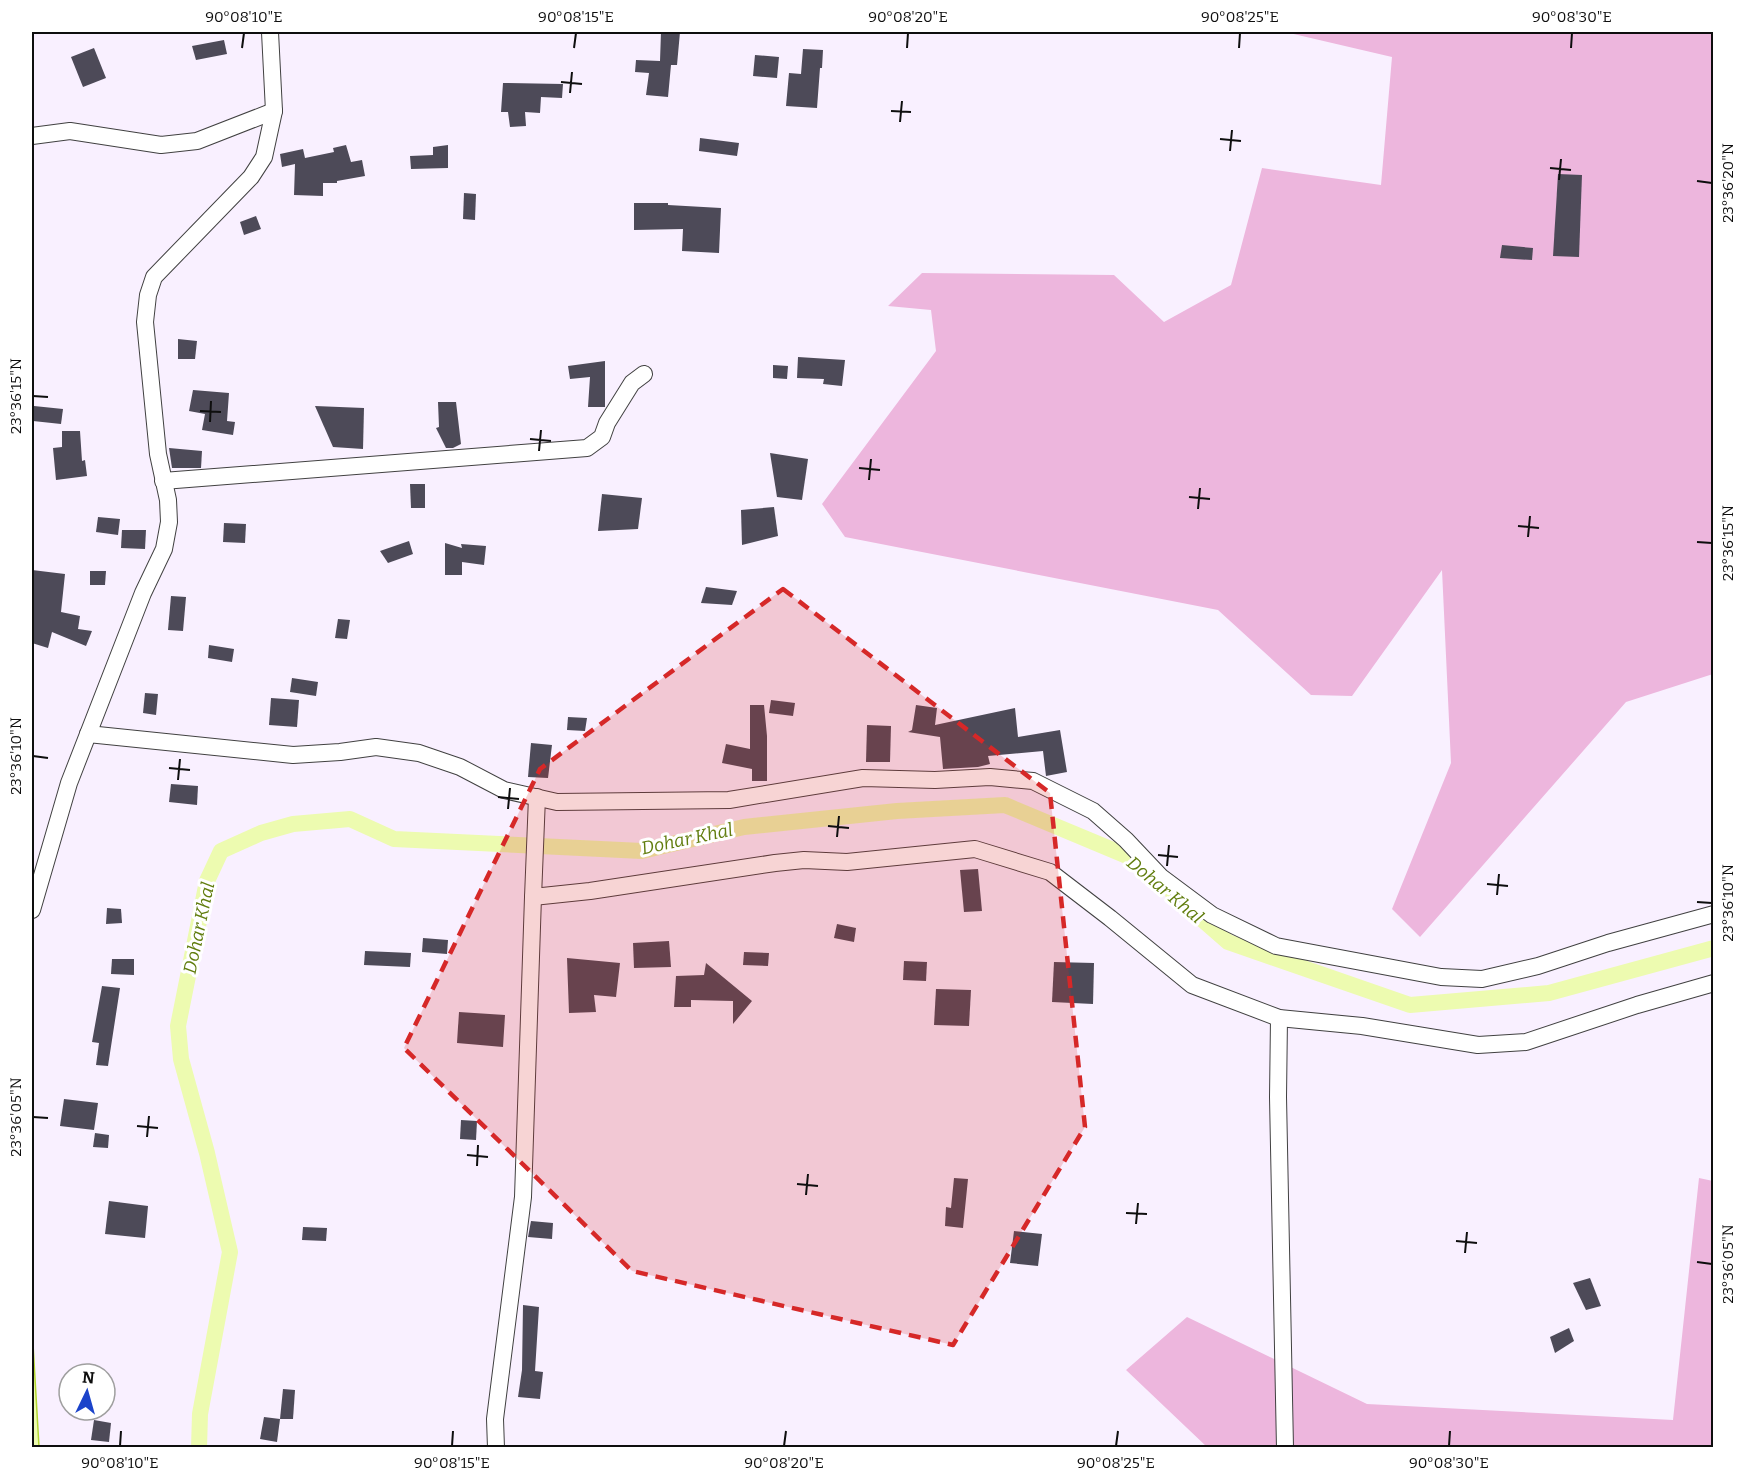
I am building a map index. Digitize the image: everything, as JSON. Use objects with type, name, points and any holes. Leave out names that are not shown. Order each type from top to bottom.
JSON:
[{"type":"street","points":[[32,904],[69,783],[143,593],[164,549],[170,522],[158,454],[145,322],[148,295],[154,277],[251,177],[264,158],[274,111],[270,32]]},
{"type":"street","points":[[32,136],[70,131],[161,144],[197,141],[274,111]]},
{"type":"street","points":[[163,480],[587,448],[602,437],[607,423],[632,383],[644,374]]},
{"type":"street","points":[[88,734],[293,754],[340,752],[376,747],[419,753],[460,767],[504,790],[557,802],[729,800],[862,778],[935,780],[990,777],[1033,781],[1093,811],[1126,840],[1161,877],[1212,915],[1276,946],[1441,977],[1482,979],[1538,966],[1608,943],[1713,914]]},
{"type":"street","points":[[496,1448],[495,1419],[523,1197],[537,797]]},
{"type":"street","points":[[533,897],[590,891],[775,863],[804,860],[847,862],[975,849],[1050,872],[1192,986],[1279,1018],[1362,1026],[1478,1046],[1527,1042],[1637,1005],[1713,983]]},
{"type":"street","points":[[1279,1018],[1278,1097],[1285,1448]]},
{"type":"highlighted area","points":[[783,589],[1050,793],[1085,1127],[953,1345],[632,1271],[404,1048],[540,769]]},
{"type":"shaded area","points":[[1285,32],[1713,32],[1713,674],[1626,702],[1420,937],[1392,909],[1451,763],[1442,570],[1352,696],[1311,695],[1218,610],[845,537],[822,504],[936,351],[931,310],[888,306],[922,273],[1114,275],[1164,322],[1231,285],[1262,168],[1381,185],[1392,57]]},
{"type":"shaded area","points":[[1699,1178],[1713,1181],[1713,1447],[1207,1447],[1126,1370],[1187,1317],[1367,1404],[1673,1420]]},
{"type":"shaded area","points":[[32,1327],[39,1447],[32,1447]]},
{"type":"building","points":[[661,32],[680,32],[677,65],[671,65],[668,97],[646,95],[649,73],[635,72],[636,60],[660,61]]},
{"type":"building","points":[[224,40],[227,54],[196,60],[192,46]]},
{"type":"building","points":[[94,48],[106,78],[83,87],[71,57]]},
{"type":"building","points":[[803,49],[823,50],[817,108],[786,106],[789,73],[801,74]]},
{"type":"building","points":[[755,55],[779,57],[777,78],[753,76]]},
{"type":"building","points":[[503,83],[563,84],[562,98],[541,97],[540,113],[525,112],[526,126],[510,127],[508,112],[501,112]]},
{"type":"building","points":[[700,138],[739,143],[737,156],[699,151]]},
{"type":"building","points":[[346,145],[351,162],[362,160],[365,176],[337,181],[337,183],[323,183],[323,196],[294,195],[295,164],[282,167],[280,154],[303,149],[305,158],[334,152],[333,148]]},
{"type":"building","points":[[448,145],[448,168],[411,169],[410,156],[433,155],[433,147]]},
{"type":"building","points":[[1558,174],[1582,175],[1579,257],[1553,256]]},
{"type":"building","points":[[464,193],[476,194],[475,220],[463,219]]},
{"type":"building","points":[[634,203],[668,203],[668,205],[721,208],[719,253],[682,251],[683,229],[634,230]]},
{"type":"building","points":[[256,216],[261,229],[244,235],[240,222]]},
{"type":"building","points":[[1502,245],[1533,248],[1532,260],[1500,258]]},
{"type":"building","points":[[178,339],[197,341],[195,359],[178,359]]},
{"type":"building","points":[[798,357],[845,360],[842,386],[823,384],[824,379],[797,378]]},
{"type":"building","points":[[605,361],[605,407],[588,407],[590,377],[570,379],[568,366]]},
{"type":"building","points":[[773,365],[788,366],[787,379],[773,378]]},
{"type":"building","points":[[193,390],[229,393],[227,421],[235,422],[233,435],[202,430],[205,414],[189,411]]},
{"type":"building","points":[[438,402],[456,402],[461,444],[453,448],[446,448],[436,428],[439,427]]},
{"type":"building","points":[[34,406],[63,409],[61,424],[33,421]]},
{"type":"building","points":[[315,406],[364,408],[363,449],[333,447]]},
{"type":"building","points":[[62,431],[80,431],[82,461],[85,460],[87,476],[56,480],[53,448],[62,447]]},
{"type":"building","points":[[169,448],[202,451],[201,468],[172,468]]},
{"type":"building","points":[[770,453],[808,459],[802,500],[777,497]]},
{"type":"building","points":[[410,484],[425,484],[425,508],[411,508]]},
{"type":"building","points":[[602,494],[642,498],[638,529],[598,531]]},
{"type":"building","points":[[774,507],[778,536],[742,545],[741,510]]},
{"type":"building","points":[[98,517],[120,519],[118,535],[96,532]]},
{"type":"building","points":[[224,523],[246,524],[245,543],[223,542]]},
{"type":"building","points":[[122,530],[146,530],[145,549],[121,548]]},
{"type":"building","points":[[409,541],[413,554],[388,563],[380,551]]},
{"type":"building","points":[[445,543],[462,548],[461,544],[486,546],[484,565],[462,562],[462,575],[445,575]]},
{"type":"building","points":[[32,570],[65,574],[61,612],[80,616],[78,629],[92,631],[86,646],[52,632],[48,648],[32,643]]},
{"type":"building","points":[[90,571],[106,571],[105,585],[90,585]]},
{"type":"building","points":[[706,587],[737,591],[732,605],[701,603]]},
{"type":"building","points":[[171,596],[186,597],[183,631],[168,630]]},
{"type":"building","points":[[338,619],[350,620],[347,639],[335,638]]},
{"type":"building","points":[[209,645],[234,649],[232,662],[208,658]]},
{"type":"building","points":[[292,678],[318,682],[316,696],[290,692]]},
{"type":"building","points":[[145,693],[158,694],[156,715],[143,713]]},
{"type":"building","points":[[271,698],[299,700],[297,727],[269,725]]},
{"type":"building","points":[[771,700],[795,703],[793,716],[769,713]]},
{"type":"building","points":[[750,705],[764,705],[767,781],[752,781],[752,769],[722,763],[726,744],[750,749]]},
{"type":"building","points":[[916,705],[937,708],[935,725],[1015,708],[1018,737],[1060,730],[1067,772],[1046,776],[1043,751],[988,756],[990,764],[943,769],[940,737],[908,732],[912,730]]},
{"type":"building","points":[[568,717],[587,718],[585,731],[567,730]]},
{"type":"building","points":[[867,725],[891,726],[890,762],[866,762]]},
{"type":"building","points":[[531,743],[552,745],[548,778],[528,777]]},
{"type":"building","points":[[171,784],[198,786],[197,805],[169,802]]},
{"type":"building","points":[[978,869],[982,911],[964,912],[960,870]]},
{"type":"building","points":[[107,908],[121,909],[122,923],[106,924]]},
{"type":"building","points":[[837,924],[856,928],[854,942],[834,938]]},
{"type":"building","points":[[423,938],[448,940],[447,954],[422,952]]},
{"type":"building","points":[[669,941],[671,967],[634,968],[633,943]]},
{"type":"building","points":[[365,951],[411,953],[410,967],[364,965]]},
{"type":"building","points":[[744,952],[769,953],[768,966],[743,965]]},
{"type":"building","points":[[567,958],[620,963],[616,997],[594,995],[596,1012],[569,1013]]},
{"type":"building","points":[[112,959],[134,959],[134,975],[111,974]]},
{"type":"building","points":[[904,961],[927,962],[926,981],[903,980]]},
{"type":"building","points":[[1054,962],[1094,963],[1093,1004],[1052,1002]]},
{"type":"building","points":[[706,963],[752,1001],[733,1024],[733,1001],[691,1000],[691,1007],[674,1007],[676,976],[704,975]]},
{"type":"building","points":[[102,986],[120,988],[108,1066],[96,1065],[99,1043],[92,1042]]},
{"type":"building","points":[[936,989],[971,990],[969,1026],[934,1025]]},
{"type":"building","points":[[459,1012],[505,1015],[503,1047],[457,1043]]},
{"type":"building","points":[[64,1099],[98,1103],[94,1130],[60,1126]]},
{"type":"building","points":[[461,1120],[477,1121],[476,1140],[460,1139]]},
{"type":"building","points":[[95,1133],[109,1135],[108,1148],[93,1147]]},
{"type":"building","points":[[954,1178],[968,1179],[963,1228],[945,1226],[946,1207],[951,1208]]},
{"type":"building","points":[[109,1201],[148,1206],[145,1238],[105,1234]]},
{"type":"building","points":[[531,1221],[553,1223],[552,1239],[528,1237]]},
{"type":"building","points":[[303,1227],[327,1228],[326,1241],[302,1240]]},
{"type":"building","points":[[1014,1231],[1042,1234],[1038,1266],[1010,1263]]},
{"type":"building","points":[[1590,1278],[1601,1306],[1586,1310],[1573,1283]]},
{"type":"building","points":[[523,1305],[539,1307],[535,1371],[543,1372],[540,1399],[518,1397],[522,1370]]},
{"type":"building","points":[[1569,1328],[1574,1341],[1555,1353],[1550,1337]]},
{"type":"building","points":[[283,1389],[295,1390],[293,1419],[280,1419]]},
{"type":"building","points":[[264,1417],[280,1419],[277,1442],[260,1439]]},
{"type":"building","points":[[94,1422],[111,1423],[109,1442],[91,1440]]},
{"type":"waterway","name":"Dohar Khal","points":[[199,1448],[200,1414],[230,1252],[207,1153],[181,1059],[178,1026],[207,881],[221,851],[261,833],[293,824],[350,819],[394,839],[642,851],[744,827],[897,811],[1005,805],[1132,858],[1147,871]]},
{"type":"waterway","name":"Dohar Khal","points":[[1173,894],[1228,942],[1410,1005],[1549,993],[1714,948]]}]
